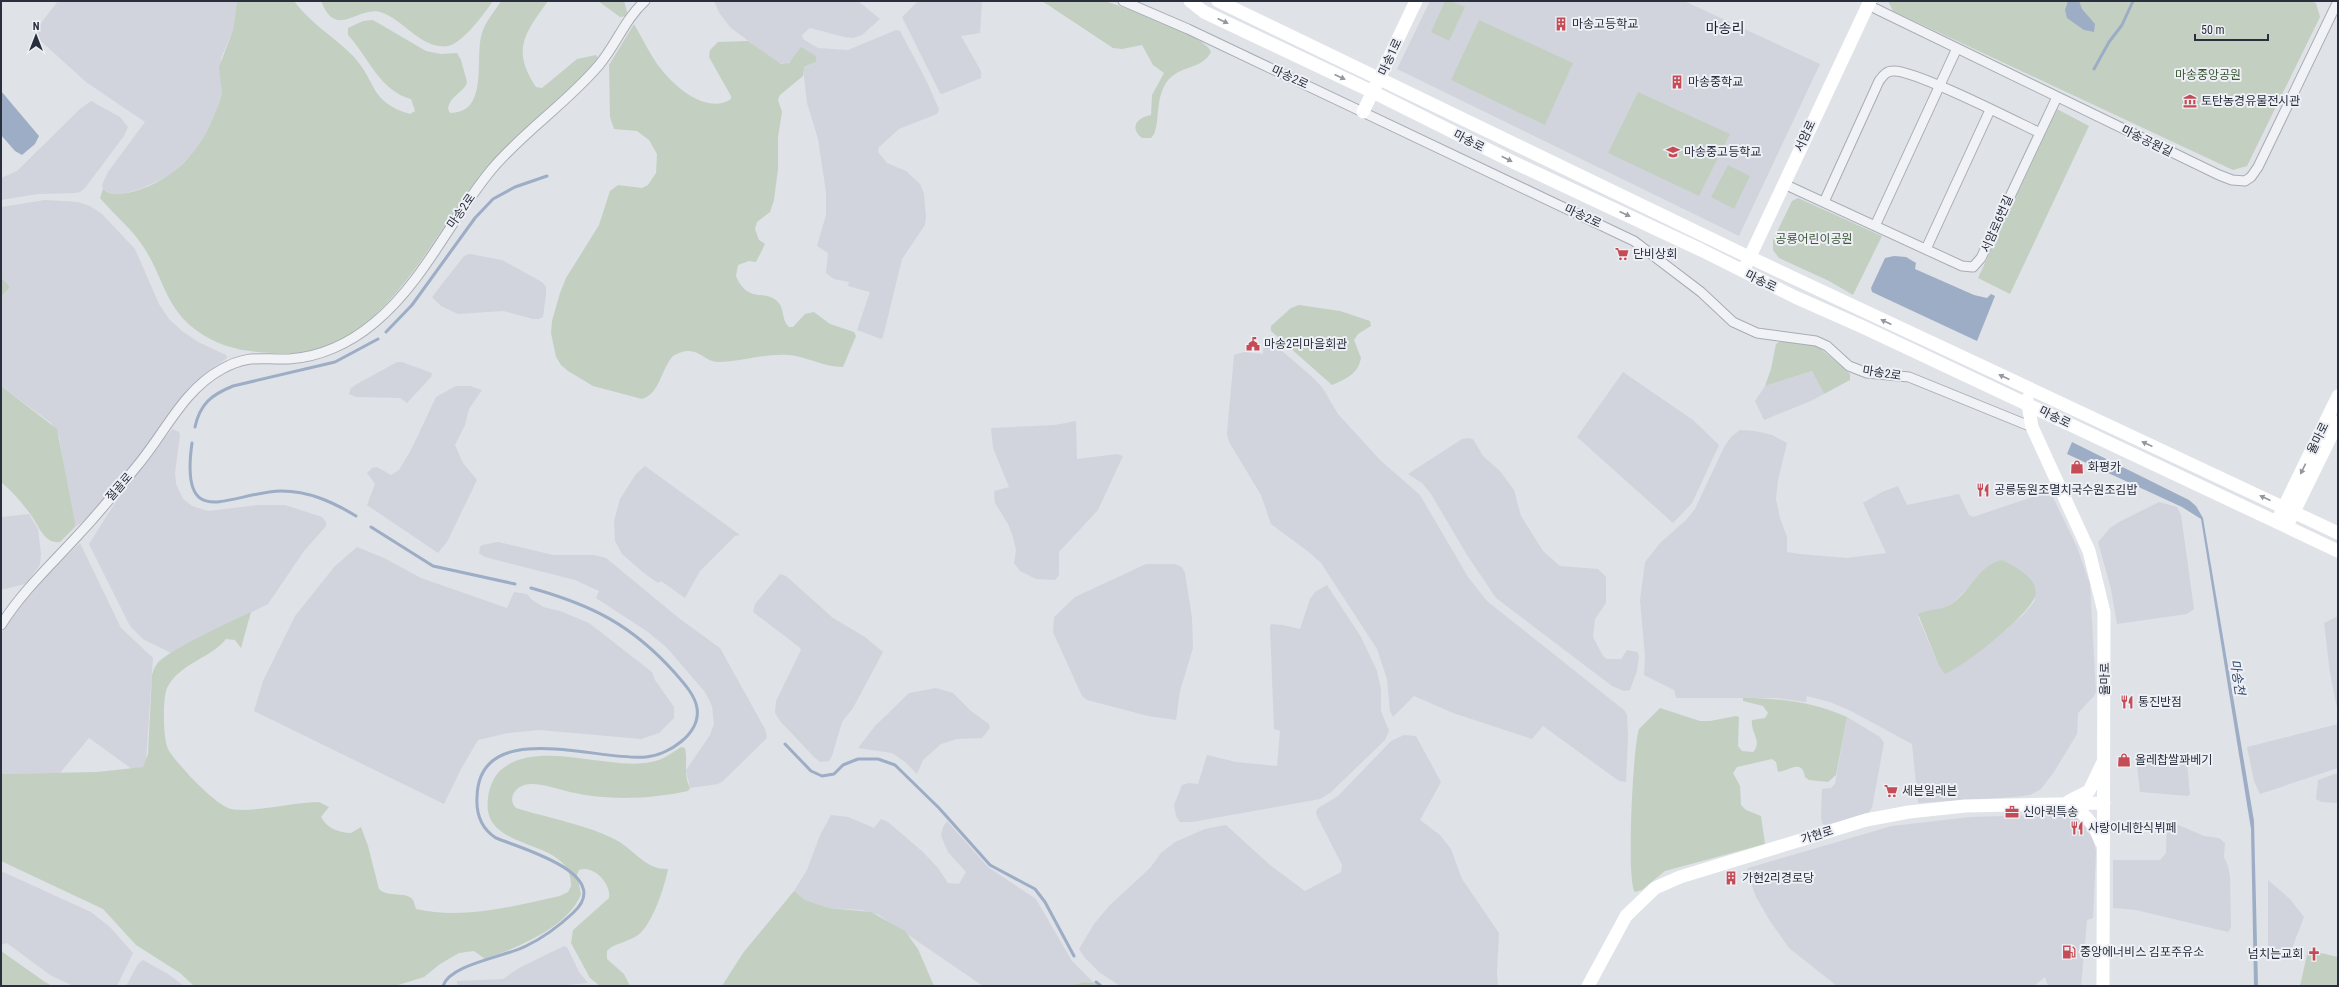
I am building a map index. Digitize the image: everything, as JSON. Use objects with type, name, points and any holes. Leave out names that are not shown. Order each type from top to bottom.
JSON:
[{"type":"street","name":"마송2로","points":[[244,358],[289,359],[322,354],[373,324],[398,299],[413,280],[469,198],[494,166],[594,72],[633,13],[644,1]]},
{"type":"street","name":"마송2로","points":[[1123,1],[1188,29],[1634,241],[1669,266],[1734,322],[1745,329],[1779,337],[1816,341],[1827,346],[1849,366],[1867,373],[1909,378],[2032,427]]},
{"type":"street","name":"마송로","points":[[1190,1],[1209,14],[1376,86],[2338,533]]},
{"type":"street","name":"마송로","points":[[1218,1],[1376,86],[1512,162],[2338,551]]},
{"type":"street","name":"마송1로","points":[[1363,112],[1416,1]]},
{"type":"street","name":"마송공원길","points":[[1869,3],[1957,48],[2219,175],[2240,181],[2246,181],[2258,167],[2338,1]]},
{"type":"street","name":"서암로","points":[[1743,272],[1869,3]]},
{"type":"street","points":[[1876,226],[1957,48]]},
{"type":"street","points":[[1824,202],[1879,81],[1884,74],[1892,70],[1903,72],[1939,86],[2040,133]]},
{"type":"street","name":"서암로6번길","points":[[1784,184],[1962,266],[1973,267],[1978,263],[2057,97]]},
{"type":"street","points":[[1926,249],[1990,110]]},
{"type":"street","name":"절골로","points":[[1,625],[33,582],[81,532],[137,466],[191,392],[203,381],[221,369],[244,358]]},
{"type":"street","name":"율마로","points":[[2025,387],[2032,427],[2089,551],[2102,598],[2105,626],[2103,986]]},
{"type":"street","name":"율마로","points":[[2282,525],[2338,396]]},
{"type":"street","name":"율마로","points":[[2289,509],[2338,422]]},
{"type":"street","points":[[2064,803],[2080,797],[2089,791],[2098,775],[2105,757]]},
{"type":"street","points":[[2064,803],[2079,810],[2091,821],[2104,848]]},
{"type":"street","name":"가현로","points":[[1588,986],[1626,916],[1655,888],[1680,877],[1866,820],[1965,806],[2104,803]]},
{"type":"shaded area","points":[[58,1],[237,1],[233,30],[221,58],[222,93],[215,115],[196,151],[169,176],[140,189],[123,194],[114,195],[103,189],[102,185],[108,172],[145,122],[86,82],[34,35],[34,32]]},
{"type":"shaded area","points":[[714,1],[858,1],[880,19],[862,35],[853,38],[844,37],[810,28],[802,35],[803,39],[818,48],[848,50],[896,30],[900,31],[926,80],[939,109],[937,114],[899,129],[879,147],[878,152],[887,163],[906,171],[920,184],[924,194],[926,217],[925,225],[902,259],[883,337],[881,339],[857,330],[870,292],[848,286],[849,282],[834,279],[826,273],[828,253],[817,246],[826,215],[826,192],[818,139],[807,103],[803,68],[816,62],[792,60],[786,64],[777,63],[730,27],[720,14]]},
{"type":"shaded area","points":[[922,1],[982,1],[980,33],[961,36],[981,71],[981,78],[942,94],[940,93],[902,17],[916,3]]},
{"type":"shaded area","name":"마송중고등학교","points":[[1430,1],[1684,1],[1820,64],[1739,236],[1397,69]]},
{"type":"shaded area","points":[[91,101],[120,117],[128,127],[124,136],[85,188],[80,192],[75,193],[38,194],[1,200],[1,178],[17,171],[80,109]]},
{"type":"shaded area","points":[[45,200],[78,202],[90,206],[102,214],[135,249],[159,304],[169,319],[182,331],[198,342],[226,355],[227,358],[203,375],[187,390],[144,451],[86,519],[74,528],[59,436],[51,423],[1,386],[1,297],[10,287],[1,277],[1,207]]},
{"type":"shaded area","points":[[470,254],[502,260],[542,282],[546,287],[543,317],[533,319],[503,311],[458,314],[441,306],[432,297],[464,256]]},
{"type":"shaded area","points":[[1269,340],[1322,387],[1338,414],[1380,460],[1420,495],[1468,577],[1487,601],[1624,710],[1627,715],[1628,737],[1626,782],[1619,781],[1543,726],[1532,739],[1453,713],[1414,696],[1393,717],[1390,711],[1387,679],[1377,649],[1321,563],[1271,524],[1261,495],[1229,442],[1227,434],[1234,355],[1244,352],[1263,354],[1264,342]]},
{"type":"shaded area","points":[[397,362],[402,362],[432,373],[431,377],[407,403],[400,398],[356,397],[349,394],[351,388],[357,384]]},
{"type":"shaded area","points":[[1812,371],[1824,394],[1811,401],[1764,420],[1755,401],[1765,386]]},
{"type":"shaded area","points":[[1623,372],[1693,420],[1719,445],[1692,503],[1673,523],[1577,437]]},
{"type":"shaded area","points":[[456,386],[470,386],[482,390],[469,409],[465,425],[455,445],[463,463],[477,480],[447,542],[438,553],[367,505],[375,484],[367,473],[372,468],[377,467],[391,475],[399,470],[411,450],[436,397]]},
{"type":"shaded area","points":[[1076,421],[1077,459],[1117,454],[1123,456],[1098,510],[1059,552],[1059,575],[1055,580],[1036,579],[1020,571],[1014,563],[1016,550],[1013,537],[1008,524],[995,503],[994,491],[1009,487],[993,448],[991,428],[1055,425]]},
{"type":"shaded area","points":[[173,429],[179,432],[180,435],[175,473],[176,484],[183,499],[192,506],[208,511],[259,505],[285,505],[322,517],[326,522],[326,526],[304,551],[268,604],[171,653],[143,639],[130,626],[89,544],[127,484],[159,443]]},
{"type":"shaded area","points":[[1740,430],[1755,431],[1772,435],[1787,443],[1778,480],[1776,499],[1780,518],[1787,537],[1787,552],[1847,558],[1886,553],[1863,503],[1882,492],[1898,486],[1907,505],[1959,494],[1969,515],[1973,517],[2050,491],[2077,547],[2090,584],[2096,692],[2078,713],[2077,734],[2054,772],[2041,789],[2030,795],[2015,797],[1918,803],[1912,744],[1851,711],[1830,702],[1807,696],[1806,702],[1776,698],[1676,698],[1674,690],[1644,675],[1645,656],[1640,600],[1645,562],[1660,543],[1685,521],[1695,509],[1724,447],[1731,437]],"holes":[[[2002,560],[2019,570],[2032,582],[2036,590],[2034,602],[2023,615],[1994,640],[1939,666],[1918,617],[1921,613],[1945,608],[1953,603],[1988,567]]]},
{"type":"shaded area","points":[[1462,439],[1473,439],[1483,456],[1500,471],[1514,490],[1521,516],[1543,551],[1560,566],[1598,569],[1606,577],[1606,603],[1595,619],[1593,637],[1603,656],[1607,659],[1621,659],[1627,650],[1637,652],[1639,656],[1637,671],[1630,690],[1624,691],[1612,686],[1496,598],[1467,555],[1431,494],[1422,483],[1408,474]]},
{"type":"shaded area","points":[[645,466],[740,535],[735,536],[700,571],[685,598],[661,581],[658,583],[645,574],[622,554],[615,541],[614,521],[620,499],[636,474]]},
{"type":"shaded area","points":[[2159,502],[2177,507],[2181,515],[2194,609],[2187,614],[2117,624],[2111,589],[2098,542],[2110,528]]},
{"type":"shaded area","points":[[29,514],[38,529],[41,553],[40,565],[25,584],[1,590],[1,517]]},
{"type":"shaded area","points":[[498,542],[553,555],[594,555],[606,558],[680,619],[720,648],[765,729],[766,739],[723,781],[718,784],[690,788],[686,770],[710,735],[714,724],[712,706],[705,692],[667,648],[648,632],[596,598],[599,591],[575,580],[485,557],[479,553],[482,545]]},
{"type":"shaded area","points":[[80,543],[121,628],[153,658],[146,762],[143,767],[132,769],[89,738],[60,773],[1,774],[1,633],[33,588]]},
{"type":"shaded area","points":[[357,547],[384,558],[421,578],[507,608],[514,592],[527,594],[531,599],[543,607],[560,611],[589,623],[652,672],[655,680],[674,707],[674,718],[659,733],[641,739],[539,730],[508,733],[478,740],[461,769],[444,804],[254,711],[263,681],[295,616],[335,566]]},
{"type":"shaded area","points":[[1146,564],[1175,564],[1182,567],[1185,573],[1192,618],[1193,648],[1180,691],[1176,720],[1148,716],[1087,700],[1082,696],[1053,632],[1054,617],[1075,597]]},
{"type":"shaded area","points":[[780,574],[786,576],[833,618],[865,637],[883,652],[853,708],[842,722],[832,756],[829,761],[820,762],[814,757],[780,721],[775,713],[776,701],[801,650],[753,612],[755,604]]},
{"type":"shaded area","points":[[1327,585],[1361,637],[1377,671],[1381,690],[1381,711],[1389,731],[1385,740],[1330,793],[1320,799],[1192,822],[1180,822],[1176,816],[1174,805],[1182,785],[1189,783],[1198,784],[1207,755],[1236,762],[1277,766],[1280,731],[1274,729],[1270,627],[1271,624],[1300,629],[1310,599],[1315,592]]},
{"type":"shaded area","points":[[2338,616],[2338,713],[2330,673],[2324,623]]},
{"type":"shaded area","points":[[936,688],[953,693],[971,711],[989,724],[990,728],[982,738],[957,739],[941,744],[923,760],[917,774],[905,762],[892,753],[858,748],[875,726],[909,693]]},
{"type":"shaded area","points":[[1847,717],[1880,737],[1884,743],[1872,808],[1867,814],[1826,826],[1822,823],[1821,817],[1822,789],[1831,788],[1835,784]]},
{"type":"shaded area","points":[[2338,724],[2338,768],[2260,794],[2254,781],[2247,747]]},
{"type":"shaded area","points":[[1404,735],[1416,736],[1441,782],[1420,820],[1440,835],[1451,849],[1462,879],[1499,933],[1497,973],[1498,986],[1120,986],[1099,972],[1085,958],[1079,949],[1094,924],[1109,906],[1150,868],[1161,853],[1175,842],[1205,829],[1226,825],[1270,865],[1305,891],[1341,872],[1342,865],[1316,812],[1318,808],[1338,796],[1391,741]]},
{"type":"shaded area","points":[[2186,754],[2190,794],[2188,796],[2140,792],[2136,755]]},
{"type":"shaded area","points":[[2338,773],[2338,803],[2321,802],[2316,799],[2318,780]]},
{"type":"shaded area","points":[[2073,814],[2083,820],[2094,839],[2096,852],[2093,918],[2087,920],[2081,986],[2048,986],[2045,977],[2034,986],[1837,986],[1789,948],[1770,921],[1756,897],[1747,872],[1748,868],[1892,826],[1970,817]]},
{"type":"shaded area","points":[[831,815],[848,817],[874,828],[881,819],[888,822],[922,851],[938,868],[948,883],[959,884],[966,872],[948,852],[941,835],[943,827],[947,821],[988,867],[1036,899],[1072,961],[1094,983],[1084,982],[1069,986],[983,986],[879,915],[862,910],[829,908],[805,900],[794,891],[807,870],[820,835]]},
{"type":"shaded area","points":[[2167,820],[2204,836],[2219,838],[2225,843],[2224,857],[2228,866],[2230,877],[2231,927],[2228,932],[2136,910],[2113,908],[2113,860],[2160,860],[2166,853]]},
{"type":"shaded area","points":[[1,871],[91,912],[110,927],[133,953],[117,986],[73,986],[50,975],[7,943],[1,945]]},
{"type":"shaded area","points":[[2268,880],[2290,899],[2304,917],[2289,956],[2268,947]]},
{"type":"shaded area","points":[[564,946],[567,947],[579,972],[588,983],[556,986],[457,986],[457,981],[503,979],[519,968]]},
{"type":"shaded area","points":[[143,960],[168,974],[184,986],[126,986],[138,964]]},
{"type":"green space","points":[[237,1],[294,1],[316,24],[354,57],[367,75],[375,90],[387,104],[410,114],[415,111],[411,99],[400,95],[383,81],[348,35],[348,28],[363,21],[373,20],[426,51],[441,54],[457,53],[461,60],[467,82],[449,104],[448,109],[450,113],[463,111],[471,104],[476,94],[480,43],[483,29],[501,1],[548,1],[533,23],[524,42],[524,62],[528,74],[536,87],[542,88],[577,59],[596,55],[599,59],[574,86],[506,148],[493,162],[466,194],[416,268],[383,307],[365,324],[344,337],[315,350],[290,353],[272,353],[242,350],[213,341],[204,336],[186,321],[178,312],[166,293],[152,262],[141,243],[100,198],[103,189],[106,192],[113,194],[125,194],[149,186],[177,169],[198,146],[214,117],[222,93],[219,67],[233,30]]},
{"type":"green space","points":[[321,1],[493,1],[473,27],[460,40],[448,46],[439,46],[430,44],[383,13],[374,11],[349,19],[334,19],[327,13]]},
{"type":"green space","points":[[598,1],[624,1],[627,12],[626,16],[620,17]]},
{"type":"green space","points":[[1042,1],[1103,1],[1112,3],[1163,22],[1196,39],[1207,46],[1211,52],[1202,62],[1177,73],[1166,83],[1160,98],[1154,134],[1151,138],[1142,138],[1136,130],[1136,124],[1142,118],[1151,115],[1152,95],[1164,73],[1153,65],[1142,45],[1122,49],[1113,48]]},
{"type":"green space","points":[[1445,1],[1451,1],[1465,7],[1449,41],[1431,32]]},
{"type":"green space","name":"마송중앙공원","points":[[1888,1],[2310,1],[2316,3],[2320,17],[2247,166],[2233,170],[1893,11]]},
{"type":"green space","points":[[1479,20],[1573,63],[1545,125],[1451,80]]},
{"type":"green space","points":[[634,24],[653,58],[674,84],[692,97],[712,104],[722,103],[731,99],[731,96],[709,57],[710,50],[718,42],[748,41],[781,64],[789,63],[801,47],[816,56],[816,62],[804,67],[803,76],[780,95],[778,100],[782,112],[778,137],[778,169],[774,200],[770,212],[757,222],[755,229],[759,240],[765,244],[756,262],[749,261],[738,265],[736,276],[746,290],[757,295],[773,298],[778,302],[782,308],[785,321],[789,327],[793,327],[805,314],[814,312],[830,324],[854,332],[856,336],[843,367],[836,367],[789,355],[771,355],[736,361],[718,362],[712,361],[694,352],[681,352],[673,356],[669,361],[657,387],[653,392],[642,399],[593,386],[568,371],[561,365],[556,357],[551,333],[552,321],[560,293],[566,278],[599,225],[610,191],[618,185],[642,188],[648,185],[656,173],[657,154],[649,140],[637,131],[614,129],[610,117],[609,65]]},
{"type":"green space","points":[[1638,92],[1730,134],[1699,196],[1608,153]]},
{"type":"green space","points":[[2057,109],[2089,126],[2010,294],[1978,278]]},
{"type":"green space","points":[[1728,165],[1750,176],[1734,209],[1711,197]]},
{"type":"green space","name":"공룡어린이공원","points":[[1798,198],[1882,236],[1853,295],[1829,281],[1779,258],[1773,250],[1773,240],[1792,201]]},
{"type":"green space","points":[[1,277],[10,287],[1,297]]},
{"type":"green space","points":[[1299,305],[1340,311],[1370,321],[1371,326],[1358,334],[1354,340],[1361,358],[1357,368],[1351,375],[1332,385],[1271,331],[1271,326],[1291,308]]},
{"type":"green space","points":[[1779,342],[1799,342],[1816,345],[1850,374],[1850,380],[1824,394],[1812,371],[1765,386],[1771,369],[1776,344]]},
{"type":"green space","points":[[1,386],[57,429],[75,523],[74,528],[60,542],[55,542],[46,538],[22,504],[1,482]]},
{"type":"green space","points":[[2002,560],[2023,572],[2032,581],[2036,592],[2033,600],[2025,612],[1997,638],[1967,661],[1945,674],[1939,666],[1918,614],[1949,606],[1959,598],[1981,572],[1994,563]]},
{"type":"green space","points":[[251,612],[241,648],[235,640],[226,639],[220,646],[180,672],[168,686],[165,698],[164,717],[166,744],[168,749],[187,773],[206,792],[224,806],[231,809],[251,810],[319,802],[329,807],[321,817],[330,827],[338,831],[351,833],[361,827],[368,846],[379,889],[383,892],[410,897],[413,900],[416,909],[452,913],[488,910],[525,904],[560,896],[568,892],[571,886],[568,870],[558,859],[544,851],[511,837],[498,829],[489,816],[489,790],[494,778],[502,769],[517,760],[554,756],[634,764],[655,761],[671,754],[681,747],[685,748],[686,773],[690,788],[688,791],[659,796],[614,798],[584,795],[539,784],[527,784],[516,790],[512,799],[516,808],[593,830],[616,840],[646,863],[668,869],[657,905],[643,930],[638,935],[610,948],[607,951],[607,959],[624,974],[630,986],[600,986],[590,978],[571,943],[573,930],[609,898],[608,887],[605,881],[590,870],[579,870],[577,875],[581,894],[575,906],[565,917],[540,935],[511,949],[485,959],[474,951],[459,953],[440,964],[424,977],[395,986],[194,986],[180,973],[136,945],[103,909],[1,861],[1,774],[97,772],[143,767],[148,754],[152,675],[156,665],[163,658],[186,644]]},
{"type":"green space","points":[[1743,698],[1783,700],[1809,704],[1847,717],[1836,775],[1828,782],[1809,780],[1805,777],[1801,768],[1798,767],[1778,772],[1776,762],[1772,759],[1737,767],[1733,773],[1740,786],[1741,805],[1746,810],[1761,816],[1765,844],[1665,871],[1642,890],[1635,892],[1632,883],[1631,864],[1631,813],[1639,729],[1660,708],[1700,721],[1710,721],[1736,716],[1739,717],[1738,746],[1742,751],[1753,752],[1756,748],[1757,741],[1752,720],[1765,718],[1768,713],[1763,706],[1743,701]]},
{"type":"green space","points":[[794,891],[805,900],[829,908],[871,912],[905,931],[918,949],[934,986],[722,986],[743,953]]},
{"type":"green space","points":[[2308,950],[2338,957],[2338,986],[2300,986]]},
{"type":"green space","points":[[1,951],[45,982],[52,986],[1,986]]},
{"type":"green space","points":[[1084,982],[1094,983],[1098,986],[1069,986]]},
{"type":"water","points":[[2068,1],[2079,1],[2082,9],[2095,24],[2094,32],[2084,30],[2067,18],[2065,10]]},
{"type":"water","points":[[1,91],[39,136],[35,144],[22,155],[15,151],[1,135]]},
{"type":"water","points":[[1894,256],[1906,257],[1916,263],[1915,269],[1974,295],[1987,298],[1991,294],[1995,296],[1977,341],[1872,292],[1871,288],[1885,258]]},
{"type":"water","points":[[2072,442],[2189,500],[2196,506],[2203,518],[2254,821],[2258,986],[2254,986],[2251,829],[2201,519],[2182,507],[2067,454]]},
{"type":"waterway","points":[[2094,69],[2109,42],[2122,25],[2133,1]]},
{"type":"waterway","points":[[386,332],[412,305],[475,218],[493,199],[515,187],[547,176]]},
{"type":"waterway","points":[[195,427],[203,406],[225,389],[335,362],[378,339]]},
{"type":"waterway","points":[[192,443],[190,472],[193,489],[201,499],[213,502],[227,501],[262,493],[281,491],[301,493],[320,498],[339,506],[356,516]]},
{"type":"waterway","points":[[371,527],[433,566],[515,584]]},
{"type":"waterway","points":[[443,986],[448,978],[456,972],[479,962],[517,950],[539,939],[573,913],[583,899],[582,886],[574,875],[560,865],[542,856],[496,838],[487,830],[479,815],[477,803],[483,772],[498,757],[519,750],[545,748],[625,757],[646,757],[655,755],[664,752],[681,742],[694,726],[697,717],[696,703],[688,689],[659,656],[627,629],[592,610],[531,588]]},
{"type":"waterway","points":[[785,744],[811,771],[822,776],[834,774],[843,765],[858,759],[878,759],[895,765],[939,808],[990,865],[1035,889],[1045,902],[1074,956]]},
{"type":"waterway","points":[[1096,982],[1101,986]]},
{"type":"place","name":"마송고등학교","points":[[1561,24]]},
{"type":"place","name":"마송중학교","points":[[1677,82]]},
{"type":"place","name":"토탄농경유물전시관","points":[[2190,101]]},
{"type":"place","name":"마송중고등학교","points":[[1673,152]]},
{"type":"place","name":"단비상회","points":[[1622,254]]},
{"type":"place","name":"마송2리마을회관","points":[[1253,344]]},
{"type":"place","name":"화평카","points":[[2077,467]]},
{"type":"place","name":"공릉동원조멸치국수원조김밥","points":[[1983,490]]},
{"type":"place","name":"통진반점","points":[[2127,702]]},
{"type":"place","name":"올레찹쌀꽈베기","points":[[2124,760]]},
{"type":"place","name":"세븐일레븐","points":[[1891,791]]},
{"type":"place","name":"신아퀵특송","points":[[2012,812]]},
{"type":"place","name":"사랑이네한식뷔페","points":[[2077,828]]},
{"type":"place","name":"가현2리경로당","points":[[1731,878]]},
{"type":"place","name":"중앙에너비스 김포주유소","points":[[2069,952]]},
{"type":"place","name":"넘치는교회","points":[[2314,954]]},
{"type":"district","name":"마송리","points":[[1725,28]]},
{"type":"water label","name":"마송천","points":[[2238,677]]}]
